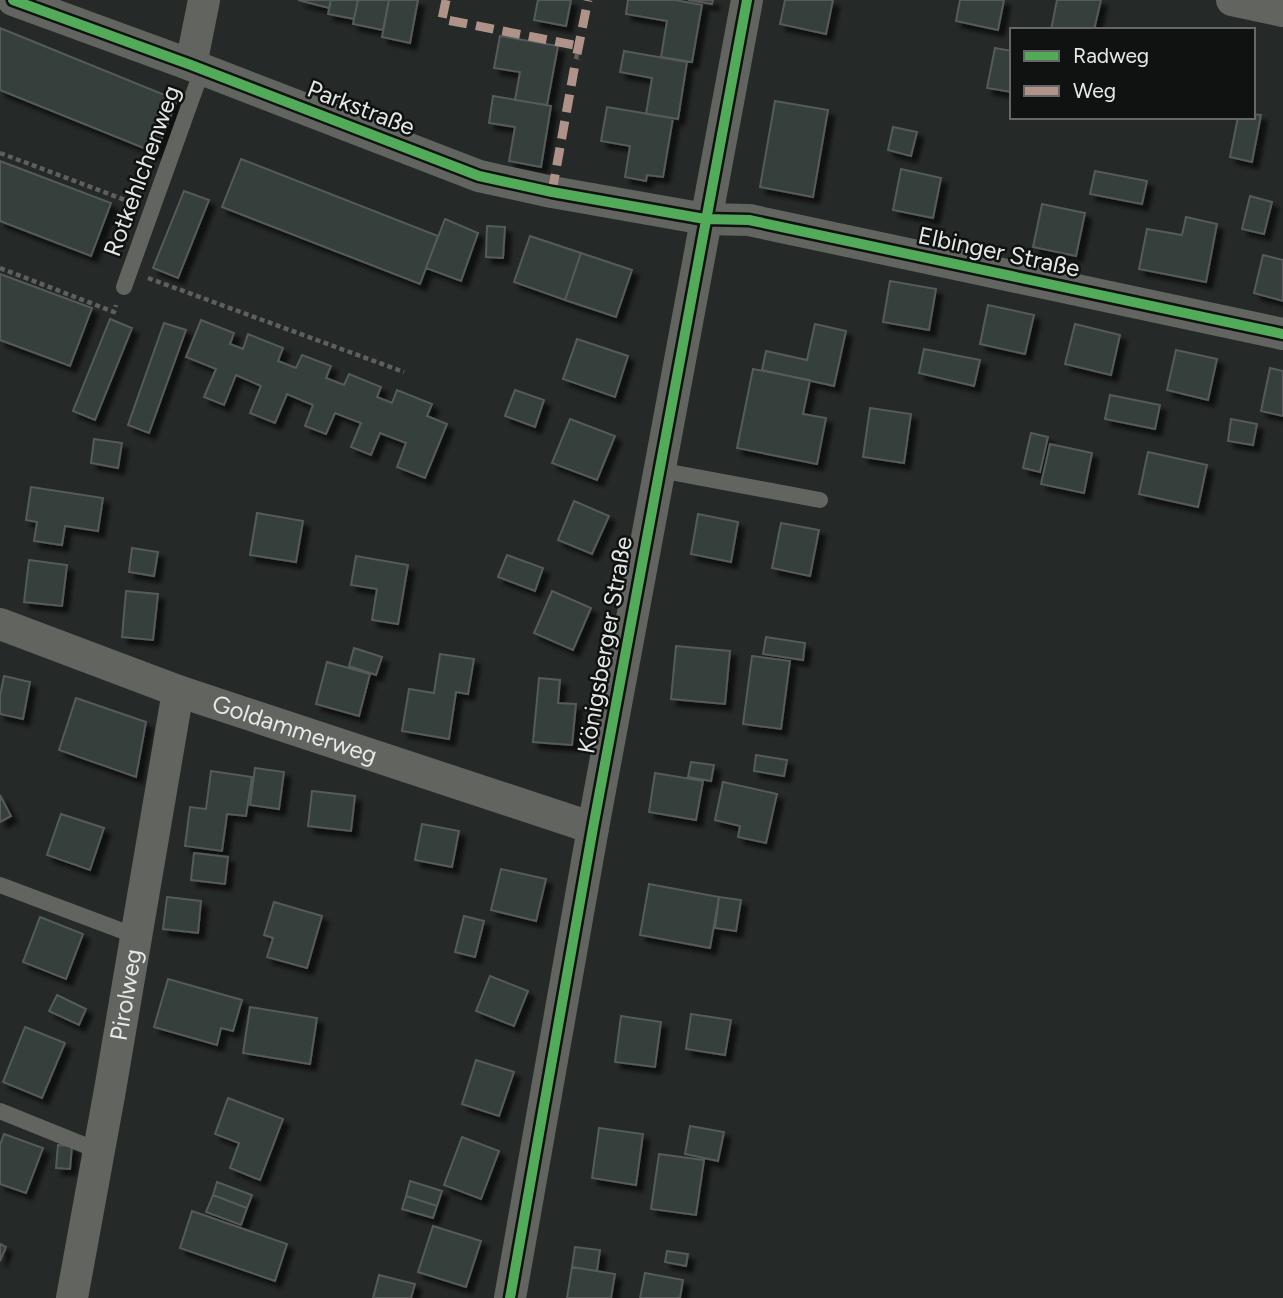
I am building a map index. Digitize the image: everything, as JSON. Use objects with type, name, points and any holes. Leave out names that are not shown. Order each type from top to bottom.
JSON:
[{"type":"street","name":"Parkstraße","points":[[13,0],[479,176],[705,219]]},
{"type":"street","points":[[197,68],[204,0]]},
{"type":"street","name":"Königsberger Straße","points":[[510,1298],[593,828],[747,0]]},
{"type":"street","points":[[1232,0],[1283,10]]},
{"type":"street","name":"Elbinger Straße","points":[[705,219],[749,220],[1283,334]]},
{"type":"street","name":"Goldammerweg","points":[[0,624],[178,691],[593,828]]},
{"type":"street","name":"Pirolweg","points":[[72,1298],[178,691]]},
{"type":"lane","name":"Rotkehlchenweg","points":[[124,287],[197,68]]},
{"type":"lane","points":[[659,470],[820,500]]},
{"type":"lane","points":[[0,885],[136,936]]},
{"type":"lane","points":[[0,1111],[99,1151]]},
{"type":"path","points":[[0,153],[151,210]]},
{"type":"path","points":[[0,268],[114,312],[124,287]]},
{"type":"path","points":[[130,271],[404,372]]},
{"type":"building","points":[[298,0],[331,0],[329,8]]},
{"type":"building","points":[[331,0],[358,0],[354,19],[328,14]]},
{"type":"building","points":[[358,0],[389,0],[383,30],[353,24]]},
{"type":"building","points":[[389,0],[418,0],[410,43],[382,37]]},
{"type":"building","points":[[538,0],[571,0],[566,26],[534,20]]},
{"type":"building","points":[[628,0],[675,0],[702,5],[692,62],[661,57],[667,21],[626,14]]},
{"type":"building","points":[[688,0],[713,0],[712,4]]},
{"type":"building","points":[[785,0],[833,0],[826,34],[780,24]]},
{"type":"building","points":[[960,0],[1004,0],[998,30],[956,21]]},
{"type":"building","points":[[1057,0],[1101,0],[1094,28],[1051,28]]},
{"type":"building","points":[[0,28],[177,100],[156,153],[0,90]]},
{"type":"building","points":[[500,36],[558,46],[547,105],[515,100],[520,72],[494,68]]},
{"type":"building","points":[[995,48],[1010,51],[1010,92],[987,88]]},
{"type":"building","points":[[624,51],[687,62],[678,119],[646,114],[652,78],[620,72]]},
{"type":"building","points":[[493,96],[551,106],[541,167],[509,161],[515,127],[489,123]]},
{"type":"building","points":[[775,101],[828,110],[813,197],[760,187]]},
{"type":"building","points":[[607,107],[673,118],[663,177],[647,175],[646,181],[625,177],[630,146],[601,141]]},
{"type":"building","points":[[1255,114],[1261,115],[1252,162],[1230,157],[1238,119],[1255,119]]},
{"type":"building","points":[[893,127],[917,132],[911,156],[888,150]]},
{"type":"building","points":[[241,159],[438,236],[420,284],[222,207]]},
{"type":"building","points":[[0,161],[111,203],[91,256],[0,221]]},
{"type":"building","points":[[901,169],[941,178],[933,218],[893,210]]},
{"type":"building","points":[[1095,171],[1147,181],[1142,204],[1090,194]]},
{"type":"building","points":[[184,191],[209,200],[178,278],[153,268]]},
{"type":"building","points":[[1250,196],[1272,202],[1264,234],[1242,229]]},
{"type":"building","points":[[1042,204],[1085,213],[1076,256],[1033,247]]},
{"type":"building","points":[[1186,217],[1217,224],[1206,282],[1139,269],[1147,229],[1182,235]]},
{"type":"building","points":[[445,219],[478,233],[461,281],[426,268]]},
{"type":"building","points":[[487,226],[505,227],[503,258],[486,257]]},
{"type":"building","points":[[530,236],[581,253],[565,300],[514,282]]},
{"type":"building","points":[[581,253],[632,270],[616,317],[565,300]]},
{"type":"building","points":[[1263,255],[1283,260],[1283,301],[1254,293]]},
{"type":"building","points":[[0,274],[92,308],[70,366],[0,340]]},
{"type":"building","points":[[890,281],[936,289],[929,330],[883,322]]},
{"type":"building","points":[[988,305],[1034,315],[1025,354],[980,344]]},
{"type":"building","points":[[110,319],[132,328],[95,420],[73,411]]},
{"type":"building","points":[[201,320],[234,333],[230,344],[243,349],[248,334],[283,348],[278,361],[296,368],[302,355],[331,366],[326,378],[344,385],[349,374],[381,387],[377,397],[392,403],[397,390],[432,404],[427,416],[447,424],[425,478],[397,467],[406,443],[380,433],[371,455],[351,447],[361,423],[335,413],[326,434],[305,426],[313,405],[287,394],[275,423],[250,413],[261,386],[236,375],[224,405],[204,397],[216,369],[186,357]]},
{"type":"building","points":[[164,323],[186,330],[149,433],[128,425]]},
{"type":"building","points":[[815,324],[846,331],[834,386],[762,370],[766,351],[807,360]]},
{"type":"building","points":[[1075,324],[1120,335],[1111,375],[1065,364]]},
{"type":"building","points":[[577,339],[628,356],[615,397],[563,379]]},
{"type":"building","points":[[924,349],[980,360],[974,386],[919,373]]},
{"type":"building","points":[[1176,350],[1217,359],[1208,400],[1167,390]]},
{"type":"building","points":[[1270,368],[1283,371],[1283,416],[1261,411]]},
{"type":"building","points":[[753,369],[810,380],[803,414],[826,418],[817,464],[737,448]]},
{"type":"building","points":[[515,390],[544,400],[535,427],[505,416]]},
{"type":"building","points":[[1110,395],[1160,405],[1155,429],[1105,419]]},
{"type":"building","points":[[870,408],[911,414],[904,463],[863,457]]},
{"type":"building","points":[[570,419],[615,436],[597,480],[552,463]]},
{"type":"building","points":[[1231,419],[1257,424],[1253,445],[1228,441]]},
{"type":"building","points":[[1031,433],[1048,437],[1040,472],[1023,468]]},
{"type":"building","points":[[94,439],[122,443],[118,468],[91,463]]},
{"type":"building","points":[[1050,444],[1092,453],[1084,493],[1041,484]]},
{"type":"building","points":[[1148,452],[1207,465],[1198,507],[1139,494]]},
{"type":"building","points":[[31,487],[103,498],[98,531],[65,526],[62,545],[34,541],[37,522],[26,520]]},
{"type":"building","points":[[574,501],[609,516],[592,554],[558,540]]},
{"type":"building","points":[[257,513],[303,521],[296,562],[250,555]]},
{"type":"building","points":[[698,514],[738,522],[731,562],[691,554]]},
{"type":"building","points":[[781,523],[819,530],[810,576],[772,568]]},
{"type":"building","points":[[132,548],[158,552],[154,576],[129,572]]},
{"type":"building","points":[[507,555],[543,568],[535,591],[498,577]]},
{"type":"building","points":[[356,556],[408,565],[398,624],[372,620],[377,589],[351,585]]},
{"type":"building","points":[[29,560],[67,565],[62,606],[24,602]]},
{"type":"building","points":[[126,591],[158,594],[153,640],[122,637]]},
{"type":"building","points":[[552,591],[591,608],[573,650],[534,633]]},
{"type":"building","points":[[766,637],[805,643],[803,660],[763,654]]},
{"type":"building","points":[[676,646],[730,651],[725,704],[671,699]]},
{"type":"building","points":[[354,648],[382,657],[376,675],[349,666]]},
{"type":"building","points":[[440,654],[474,659],[468,694],[456,692],[449,739],[402,731],[409,689],[434,693]]},
{"type":"building","points":[[752,656],[790,661],[781,729],[743,724]]},
{"type":"building","points":[[327,662],[370,674],[359,716],[316,704]]},
{"type":"building","points":[[4,676],[30,682],[23,719],[0,714]]},
{"type":"building","points":[[539,678],[560,680],[558,703],[576,704],[572,745],[533,742]]},
{"type":"building","points":[[76,698],[146,722],[136,777],[59,750]]},
{"type":"building","points":[[756,755],[787,760],[784,776],[754,771]]},
{"type":"building","points":[[691,762],[714,765],[711,781],[688,777]]},
{"type":"building","points":[[255,768],[284,772],[279,809],[250,805]]},
{"type":"building","points":[[211,771],[252,777],[246,816],[227,814],[222,851],[185,846],[190,807],[206,809]]},
{"type":"building","points":[[655,773],[703,781],[696,820],[649,812]]},
{"type":"building","points":[[723,782],[777,794],[766,843],[738,837],[740,826],[715,820]]},
{"type":"building","points":[[312,791],[355,796],[351,831],[308,826]]},
{"type":"building","points":[[0,795],[11,816],[0,822]]},
{"type":"building","points":[[61,814],[104,828],[90,870],[47,855]]},
{"type":"building","points":[[422,824],[459,831],[452,867],[415,860]]},
{"type":"building","points":[[194,853],[228,857],[225,884],[191,880]]},
{"type":"building","points":[[501,869],[546,879],[536,921],[491,910]]},
{"type":"building","points":[[649,884],[719,897],[710,948],[640,935]]},
{"type":"building","points":[[167,897],[201,901],[198,933],[163,929]]},
{"type":"building","points":[[719,897],[741,900],[736,931],[715,928]]},
{"type":"building","points":[[274,902],[322,916],[307,968],[267,957],[273,938],[264,935]]},
{"type":"building","points":[[464,916],[484,921],[475,957],[455,952]]},
{"type":"building","points":[[40,917],[83,934],[66,979],[23,962]]},
{"type":"building","points":[[490,976],[528,991],[514,1026],[476,1011]]},
{"type":"building","points":[[168,979],[242,1000],[233,1031],[221,1028],[217,1045],[154,1027]]},
{"type":"building","points":[[57,995],[86,1009],[79,1025],[49,1011]]},
{"type":"building","points":[[250,1007],[317,1018],[310,1064],[243,1053]]},
{"type":"building","points":[[691,1014],[731,1020],[725,1055],[686,1049]]},
{"type":"building","points":[[621,1016],[661,1022],[655,1067],[615,1062]]},
{"type":"building","points":[[25,1027],[65,1043],[42,1098],[3,1082]]},
{"type":"building","points":[[476,1060],[514,1072],[499,1116],[462,1104]]},
{"type":"building","points":[[228,1098],[283,1119],[260,1180],[230,1168],[239,1143],[215,1134]]},
{"type":"building","points":[[690,1126],[724,1132],[718,1161],[685,1154]]},
{"type":"building","points":[[599,1128],[643,1134],[636,1185],[592,1178]]},
{"type":"building","points":[[4,1134],[43,1148],[26,1193],[0,1184],[0,1145]]},
{"type":"building","points":[[462,1137],[499,1151],[481,1199],[444,1185]]},
{"type":"building","points":[[58,1145],[72,1146],[70,1169],[56,1168]]},
{"type":"building","points":[[659,1154],[704,1160],[696,1215],[651,1209]]},
{"type":"building","points":[[410,1181],[442,1191],[437,1206],[406,1196]]},
{"type":"building","points":[[217,1182],[252,1195],[247,1208],[213,1195]]},
{"type":"building","points":[[213,1195],[247,1208],[241,1225],[206,1212]]},
{"type":"building","points":[[406,1196],[437,1206],[433,1218],[402,1209]]},
{"type":"building","points":[[192,1211],[287,1244],[275,1281],[180,1248]]},
{"type":"building","points":[[433,1226],[481,1241],[466,1287],[418,1272]]},
{"type":"building","points":[[0,1244],[6,1247],[0,1261]]},
{"type":"building","points":[[575,1247],[600,1250],[597,1271],[572,1267]]},
{"type":"building","points":[[667,1251],[688,1254],[686,1266],[665,1262]]},
{"type":"building","points":[[572,1267],[615,1274],[611,1298],[567,1298]]},
{"type":"building","points":[[645,1273],[683,1280],[680,1298],[640,1298]]},
{"type":"building","points":[[379,1275],[415,1284],[411,1298],[373,1298]]},
{"type":"marked path","points":[[446,0],[442,19],[579,46]]},
{"type":"marked path","points":[[577,54],[588,0]]},
{"type":"marked path","points":[[552,192],[576,59]]},
{"type":"cycle path","points":[[13,0],[479,176],[705,219],[749,220],[1283,334]]},
{"type":"cycle path","points":[[510,1298],[593,828],[747,0]]}]
